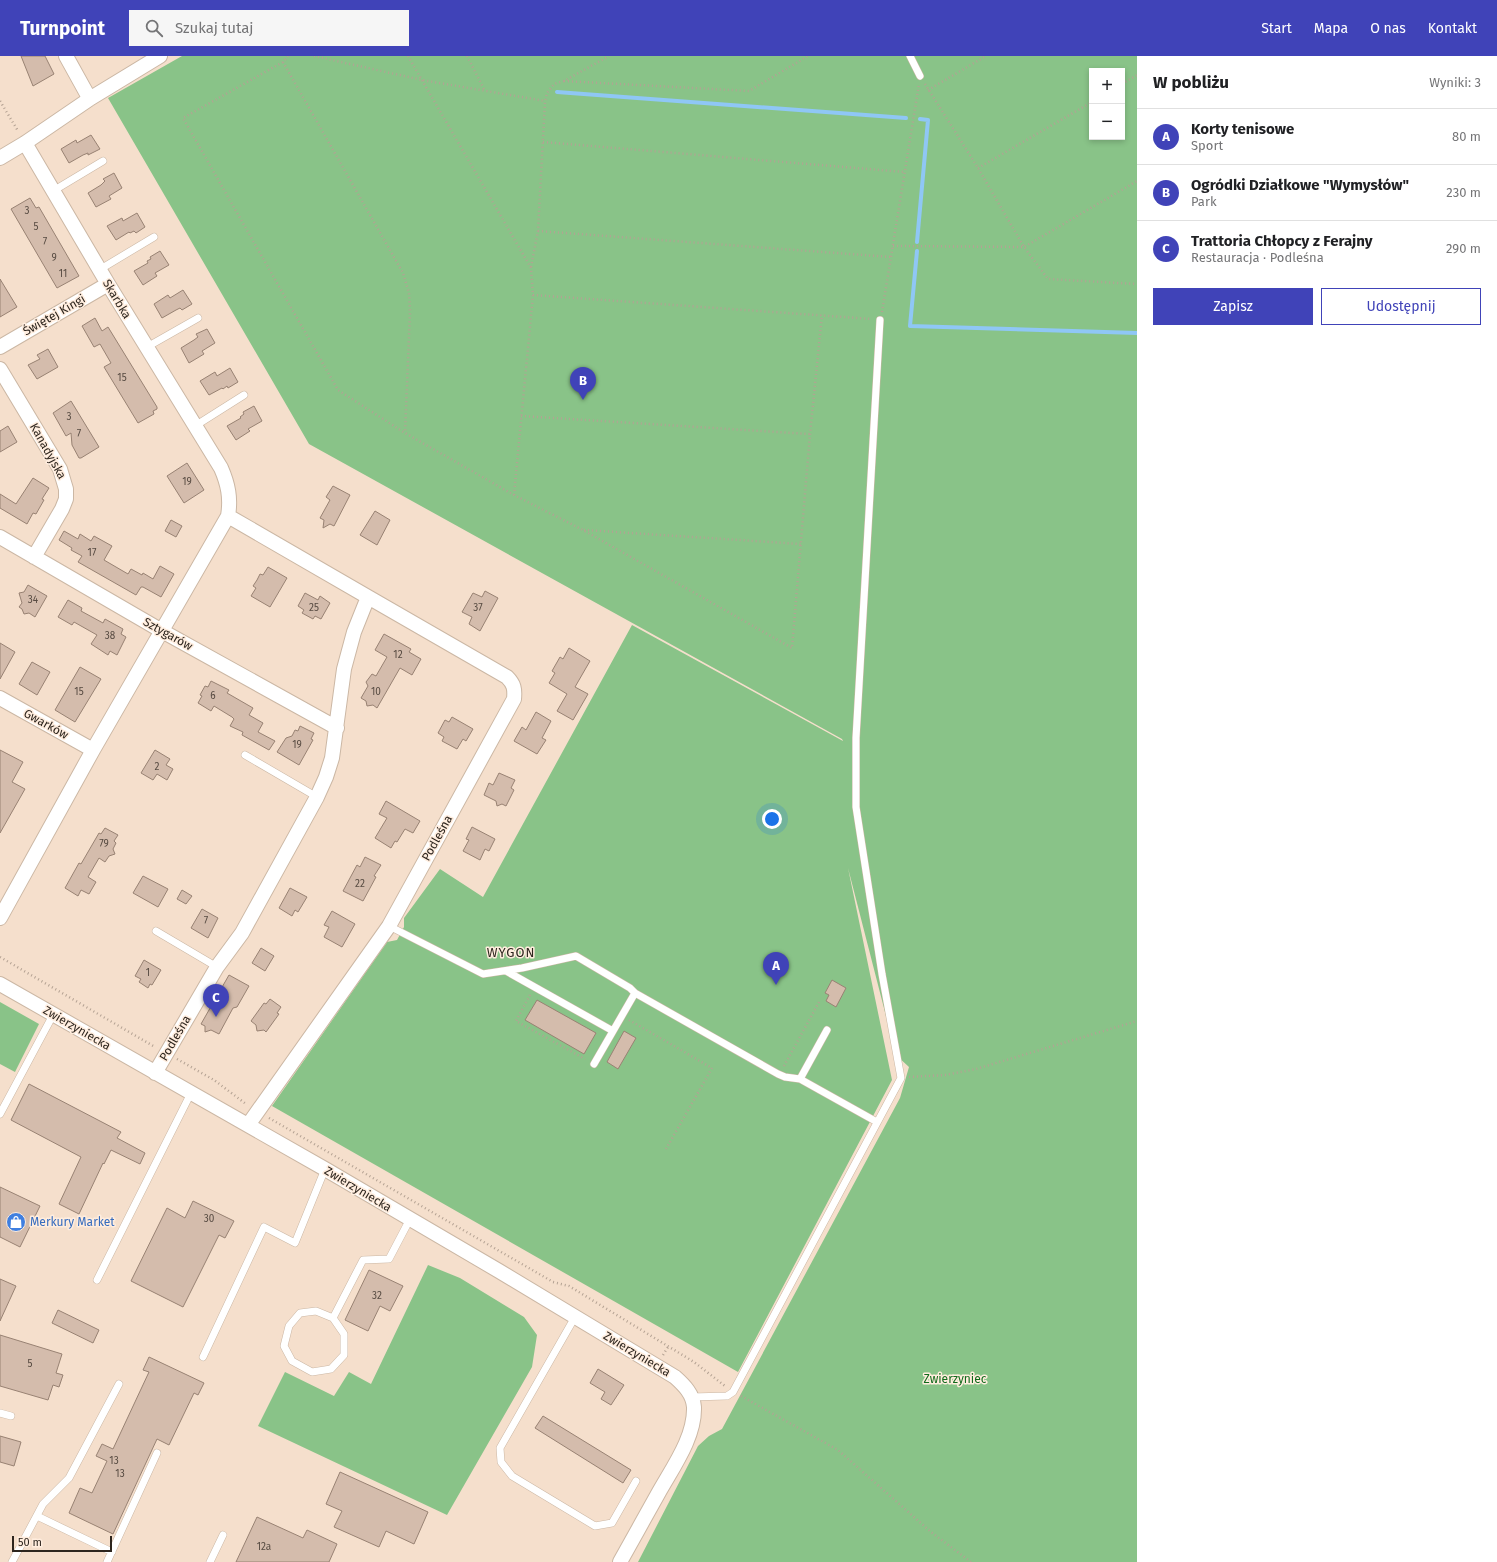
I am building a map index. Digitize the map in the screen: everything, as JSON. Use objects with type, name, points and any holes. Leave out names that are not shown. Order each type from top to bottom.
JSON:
[{"type":"street","points":[[66,56],[91,98]]},
{"type":"street","points":[[0,158],[25,143],[91,98],[160,56]]},
{"type":"street","name":"Skarbka","points":[[25,143],[108,284],[221,468],[228,483],[230,501],[228,516]]},
{"type":"street","name":"Świętej Kingi","points":[[0,347],[108,284]]},
{"type":"street","name":"Kanadyjska","points":[[0,369],[60,469],[66,489],[66,499],[62,508],[34,557]]},
{"type":"street","points":[[0,918],[93,750],[228,516],[368,597]]},
{"type":"street","name":"Sztygarów","points":[[0,538],[162,631],[337,728]]},
{"type":"street","name":"Podleśna","points":[[155,1073],[217,967],[242,933],[317,797],[326,777],[332,758],[337,728],[344,669],[354,632],[368,597],[507,677],[513,683],[515,691],[514,699],[388,926],[248,1125]]},
{"type":"street","name":"Gwarków","points":[[0,698],[93,750]]},
{"type":"street","name":"Zwierzyniecka","points":[[0,984],[325,1169],[575,1317],[675,1377],[684,1385],[692,1397]]},
{"type":"street","points":[[620,1562],[686,1442],[693,1415],[694,1406],[692,1397]]},
{"type":"lane","points":[[910,56],[920,76]]},
{"type":"lane","points":[[53,191],[103,161]]},
{"type":"lane","points":[[100,270],[154,237]]},
{"type":"lane","points":[[147,347],[198,318]]},
{"type":"lane","points":[[692,1397],[728,1396],[733,1392],[901,1078],[882,974],[856,807],[856,738],[880,320]]},
{"type":"lane","points":[[195,426],[244,395]]},
{"type":"lane","points":[[245,755],[317,797]]},
{"type":"lane","points":[[388,926],[483,974],[506,971],[576,956],[630,988],[635,993],[779,1075],[800,1079],[877,1122]]},
{"type":"lane","points":[[156,931],[217,967]]},
{"type":"lane","points":[[506,971],[613,1031]]},
{"type":"lane","points":[[594,1064],[635,993]]},
{"type":"lane","points":[[0,1114],[53,1015]]},
{"type":"lane","points":[[800,1079],[827,1030]]},
{"type":"lane","points":[[97,1280],[190,1093]]},
{"type":"lane","points":[[203,1357],[264,1227],[295,1243],[325,1169]]},
{"type":"lane","points":[[332,1318],[362,1260],[389,1259],[410,1219]]},
{"type":"lane","points":[[316,1311],[332,1318],[344,1334],[344,1354],[331,1369],[312,1372],[292,1361],[284,1346],[288,1326],[292,1321],[300,1313],[316,1311]]},
{"type":"lane","points":[[575,1317],[500,1448],[501,1462],[512,1476],[595,1526],[612,1523],[636,1482]]},
{"type":"lane","points":[[12,1562],[43,1504],[69,1478],[119,1384]]},
{"type":"lane","points":[[0,1413],[11,1416]]},
{"type":"lane","points":[[107,1562],[158,1453]]},
{"type":"lane","points":[[36,1516],[112,1552]]},
{"type":"lane","points":[[210,1562],[223,1535]]},
{"type":"path","points":[[288,56],[283,62],[183,118],[338,390],[405,433],[514,495],[583,530],[792,648],[810,434],[822,315]]},
{"type":"path","points":[[314,56],[422,80],[485,92],[545,101]]},
{"type":"path","points":[[408,56],[531,268]]},
{"type":"path","points":[[467,56],[485,92]]},
{"type":"path","points":[[514,495],[533,295],[531,268],[538,231],[545,101],[547,93],[554,84],[564,81],[609,56]]},
{"type":"path","points":[[564,81],[749,91],[808,56]]},
{"type":"path","points":[[928,90],[986,56]]},
{"type":"path","points":[[283,62],[403,273],[409,293],[410,312],[405,433]]},
{"type":"path","points":[[1125,82],[1137,75]]},
{"type":"path","points":[[920,76],[978,168],[1024,247],[1048,279],[1137,284]]},
{"type":"path","points":[[533,295],[880,320],[920,76]]},
{"type":"path","points":[[0,101],[25,143]]},
{"type":"path","points":[[978,168],[1089,104]]},
{"type":"path","points":[[543,142],[904,172]]},
{"type":"path","points":[[893,246],[1024,247],[1137,181]]},
{"type":"path","points":[[538,231],[891,257]]},
{"type":"path","points":[[522,416],[810,434]]},
{"type":"path","points":[[583,530],[801,544]]},
{"type":"path","points":[[0,957],[159,1049]]},
{"type":"path","points":[[534,987],[516,1021],[594,1064]]},
{"type":"path","points":[[779,1075],[819,1002]]},
{"type":"path","points":[[622,1016],[712,1068],[666,1149]]},
{"type":"path","points":[[901,1078],[945,1075],[976,1069],[1137,1021]]},
{"type":"path","points":[[176,1059],[214,1080],[252,1108]]},
{"type":"path","points":[[263,1115],[553,1282],[569,1286],[694,1362],[733,1392],[838,1450],[931,1532],[971,1562]]},
{"type":"green space","name":"Zwierzyniec","points":[[182,56],[1137,56],[1137,1562],[638,1562],[698,1446],[709,1436],[722,1429],[900,1098],[909,1067],[896,1055],[848,868],[892,1080],[738,1372],[272,1106],[387,942],[397,940],[404,927],[404,918],[440,869],[483,897],[632,625],[843,741],[842,739],[309,444],[108,98]]},
{"type":"green space","points":[[0,1002],[39,1024],[15,1072],[0,1064]]},
{"type":"green space","points":[[428,1265],[460,1278],[524,1317],[537,1335],[532,1367],[447,1515],[258,1426],[285,1372],[334,1396],[349,1372],[371,1384]]},
{"type":"building","points":[[21,56],[45,56],[54,74],[33,86]]},
{"type":"building","points":[[91,135],[100,149],[88,155],[88,153],[83,155],[69,163],[61,149],[76,140],[77,143]]},
{"type":"building","points":[[114,173],[122,188],[109,196],[111,199],[96,207],[88,193],[101,185],[105,181],[103,179]]},
{"type":"building","points":[[30,198],[36,208],[39,207],[79,276],[57,288],[11,209]]},
{"type":"building","points":[[137,213],[145,227],[136,233],[134,231],[129,232],[116,240],[107,226],[122,218],[123,221]]},
{"type":"building","points":[[160,251],[169,265],[155,273],[157,276],[143,285],[134,271],[148,263],[147,261],[151,259],[150,257]]},
{"type":"building","points":[[0,279],[17,307],[0,317]]},
{"type":"building","points":[[183,290],[192,304],[182,310],[180,308],[162,318],[154,304],[168,295],[170,298]]},
{"type":"building","points":[[95,318],[102,331],[108,327],[157,407],[157,409],[153,411],[154,414],[138,423],[104,367],[111,363],[100,344],[94,347],[82,326]]},
{"type":"building","points":[[207,329],[215,343],[202,351],[204,354],[189,363],[181,348],[198,337],[196,334]]},
{"type":"building","points":[[48,349],[58,367],[37,379],[28,365],[40,359],[37,355]]},
{"type":"building","points":[[230,368],[238,382],[228,388],[227,386],[209,395],[200,381],[215,372],[217,376]]},
{"type":"building","points":[[71,401],[99,447],[81,458],[79,458],[72,445],[71,433],[66,436],[53,413]]},
{"type":"building","points":[[254,406],[262,421],[248,429],[250,431],[236,440],[227,426],[241,418],[240,417],[244,414],[243,412]]},
{"type":"building","points":[[8,426],[17,442],[0,452],[0,431]]},
{"type":"building","points":[[187,463],[204,490],[184,503],[167,476]]},
{"type":"building","points":[[33,478],[49,488],[42,499],[44,500],[36,514],[33,513],[27,524],[0,508],[0,494],[16,504]]},
{"type":"building","points":[[333,486],[350,495],[334,526],[330,524],[323,528],[324,520],[320,518],[330,500],[326,497]]},
{"type":"building","points":[[375,511],[390,520],[377,545],[360,535]]},
{"type":"building","points":[[171,520],[182,526],[176,537],[165,531]]},
{"type":"building","points":[[64,531],[78,539],[80,534],[91,541],[94,536],[112,546],[104,560],[128,574],[131,569],[142,575],[143,573],[153,579],[160,566],[174,574],[161,597],[143,587],[141,587],[136,595],[78,562],[82,556],[71,550],[72,548],[59,540]]},
{"type":"building","points":[[268,567],[287,578],[270,607],[251,596],[256,588],[253,586],[260,574],[263,575]]},
{"type":"building","points":[[28,585],[47,596],[35,617],[29,613],[24,614],[22,609],[19,607],[22,603],[19,593],[24,592]]},
{"type":"building","points":[[485,591],[498,598],[480,631],[469,624],[472,617],[462,612],[473,593],[482,597]]},
{"type":"building","points":[[305,593],[318,600],[320,596],[330,603],[321,619],[315,616],[313,619],[302,613],[304,610],[298,606]]},
{"type":"building","points":[[68,600],[82,608],[81,611],[103,623],[105,619],[123,629],[121,634],[126,637],[117,655],[110,651],[108,655],[91,644],[97,635],[74,622],[72,625],[58,617]]},
{"type":"building","points":[[384,634],[411,649],[409,652],[421,659],[412,675],[400,668],[377,708],[373,705],[367,706],[366,701],[361,698],[368,686],[366,682],[372,674],[376,676],[387,657],[375,650]]},
{"type":"building","points":[[0,643],[15,652],[0,679]]},
{"type":"building","points":[[569,648],[590,661],[575,687],[588,694],[573,720],[557,711],[567,694],[549,683],[555,673],[552,671],[560,657],[563,659]]},
{"type":"building","points":[[32,662],[50,672],[37,695],[19,684]]},
{"type":"building","points":[[80,667],[101,679],[75,722],[55,710]]},
{"type":"building","points":[[211,681],[229,690],[227,693],[253,708],[249,715],[263,723],[258,732],[275,741],[269,750],[242,735],[243,732],[230,726],[234,719],[232,717],[214,706],[211,711],[198,703],[205,686],[208,687]]},
{"type":"building","points":[[536,712],[551,721],[542,738],[546,740],[537,754],[514,741],[522,727],[526,730]]},
{"type":"building","points":[[452,717],[473,729],[466,741],[463,739],[457,749],[442,741],[444,737],[438,733],[445,720],[449,722]]},
{"type":"building","points":[[300,726],[314,733],[311,739],[313,740],[299,765],[277,752],[286,738],[292,736],[295,730],[298,731]]},
{"type":"building","points":[[0,750],[23,762],[12,782],[25,789],[0,833]]},
{"type":"building","points":[[155,750],[170,759],[166,765],[173,769],[167,780],[157,774],[153,780],[141,773]]},
{"type":"building","points":[[499,773],[515,780],[511,788],[514,790],[506,806],[502,804],[497,806],[496,801],[484,795],[489,783],[493,785]]},
{"type":"building","points":[[386,801],[420,821],[413,833],[405,829],[397,842],[395,841],[391,848],[375,838],[387,818],[379,814]]},
{"type":"building","points":[[472,827],[495,839],[489,851],[485,849],[480,860],[463,851],[469,840],[466,839]]},
{"type":"building","points":[[105,828],[118,835],[114,841],[116,843],[113,849],[115,854],[109,856],[105,862],[99,858],[88,877],[96,882],[89,894],[81,890],[78,896],[65,888],[79,863],[81,864],[99,833],[101,834]]},
{"type":"building","points":[[365,857],[381,865],[374,876],[376,877],[363,901],[343,891],[357,865],[360,867]]},
{"type":"building","points":[[143,876],[168,889],[158,907],[133,893]]},
{"type":"building","points":[[290,888],[307,897],[298,912],[295,910],[292,916],[279,908]]},
{"type":"building","points":[[182,890],[192,896],[186,904],[177,899]]},
{"type":"building","points":[[202,909],[218,918],[208,938],[191,928]]},
{"type":"building","points":[[332,911],[355,924],[342,947],[324,937],[329,927],[324,925]]},
{"type":"building","points":[[261,948],[274,956],[265,971],[252,963]]},
{"type":"building","points":[[144,960],[161,970],[152,985],[150,984],[148,988],[139,982],[141,979],[135,976]]},
{"type":"building","points":[[229,975],[249,986],[237,1007],[233,1008],[219,1034],[211,1030],[205,1032],[205,1026],[201,1024]]},
{"type":"building","points":[[832,980],[846,988],[836,1007],[826,1001],[829,995],[825,993]]},
{"type":"building","points":[[270,999],[281,1007],[277,1013],[279,1014],[266,1032],[264,1030],[257,1031],[256,1025],[251,1021],[264,1003],[266,1004]]},
{"type":"building","points":[[537,1000],[596,1033],[584,1054],[525,1020]]},
{"type":"building","points":[[624,1031],[636,1038],[618,1069],[607,1062]]},
{"type":"building","points":[[29,1084],[121,1132],[117,1138],[145,1153],[140,1164],[111,1150],[104,1164],[103,1163],[79,1214],[59,1204],[81,1157],[11,1120]]},
{"type":"building","name":"Merkury Market","points":[[0,1187],[40,1206],[20,1247],[0,1237]]},
{"type":"building","points":[[193,1201],[234,1221],[225,1238],[219,1235],[183,1307],[131,1281],[167,1208],[185,1218]]},
{"type":"building","points":[[369,1270],[403,1286],[390,1311],[380,1306],[368,1331],[345,1320]]},
{"type":"building","points":[[0,1279],[16,1286],[0,1321]]},
{"type":"building","points":[[58,1310],[99,1330],[93,1343],[52,1323]]},
{"type":"building","points":[[0,1335],[62,1354],[56,1373],[63,1375],[59,1387],[53,1385],[48,1400],[0,1386]]},
{"type":"building","points":[[149,1357],[204,1383],[198,1395],[194,1393],[169,1445],[157,1439],[113,1534],[69,1513],[80,1488],[92,1493],[107,1461],[96,1456],[102,1444],[113,1449],[149,1372],[143,1370]]},
{"type":"building","points":[[598,1369],[624,1385],[611,1405],[601,1399],[605,1392],[590,1383]]},
{"type":"building","points":[[543,1416],[631,1470],[623,1483],[535,1428]]},
{"type":"building","points":[[0,1436],[21,1442],[14,1466],[0,1462]]},
{"type":"building","points":[[340,1472],[428,1512],[414,1544],[386,1531],[379,1547],[334,1527],[342,1511],[326,1504]]},
{"type":"building","points":[[257,1517],[303,1538],[307,1530],[337,1544],[329,1562],[236,1562]]},
{"type":"waterway","points":[[557,92],[906,118]]},
{"type":"waterway","points":[[917,242],[928,120],[920,119]]},
{"type":"waterway","points":[[917,251],[910,326],[1137,333]]},
{"type":"place","name":"Ogródki Działkowe \"Wymysłów\"","points":[[583,400]]},
{"type":"place","name":"Korty tenisowe","points":[[776,985]]},
{"type":"place","name":"Trattoria Chłopcy z Ferajny","points":[[216,1017]]},
{"type":"place","name":"Merkury Market","points":[[16,1222]]},
{"type":"district","name":"WYGON","points":[[511,952]]}]
